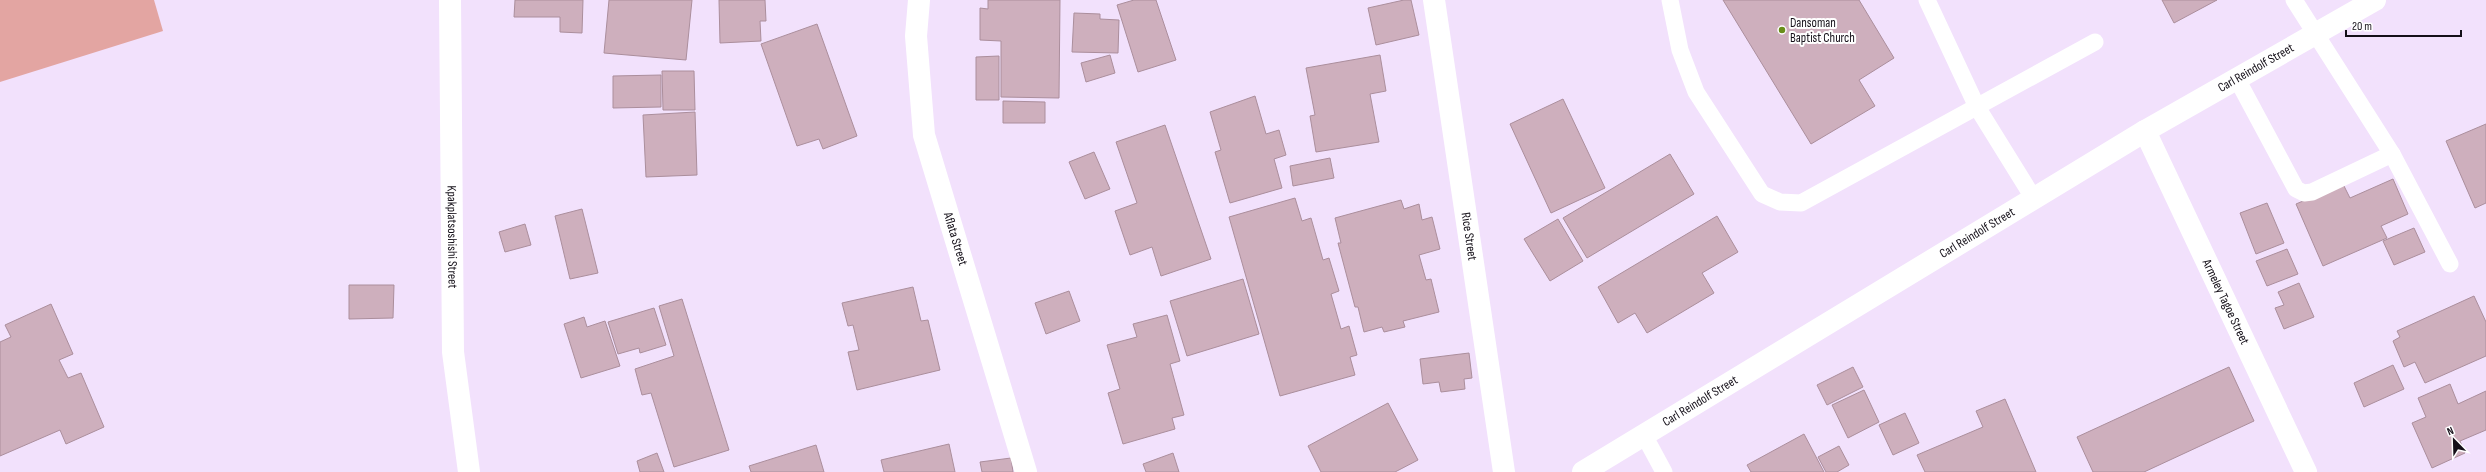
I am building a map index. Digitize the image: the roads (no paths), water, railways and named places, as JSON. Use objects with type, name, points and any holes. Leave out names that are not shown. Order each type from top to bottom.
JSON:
[{"type":"street","name":"Kpakplatsoshishi Street","points":[[450,0],[453,352],[469,472]]},
{"type":"street","name":"Aflata Street","points":[[919,0],[916,36],[924,135],[1026,472]]},
{"type":"street","name":"Rice Street","points":[[1434,0],[1504,472]]},
{"type":"street","name":"Carl Reindolf Street","points":[[1583,472],[2145,131],[2375,0]]},
{"type":"street","name":"Armeley Tagoe Street","points":[[2145,131],[2306,472]]},
{"type":"lane","points":[[1670,0],[1680,50],[1696,92],[1762,194],[1780,202],[1801,203],[2095,42]]},
{"type":"lane","points":[[1927,0],[1977,107],[2034,199]]},
{"type":"lane","points":[[2294,0],[2392,154],[2450,264]]},
{"type":"lane","points":[[2237,79],[2296,189],[2304,192],[2312,192],[2392,154]]},
{"type":"lane","points":[[1644,435],[1664,472]]},
{"type":"place","name":"Dansoman Baptist Church","points":[[1782,30]]}]
